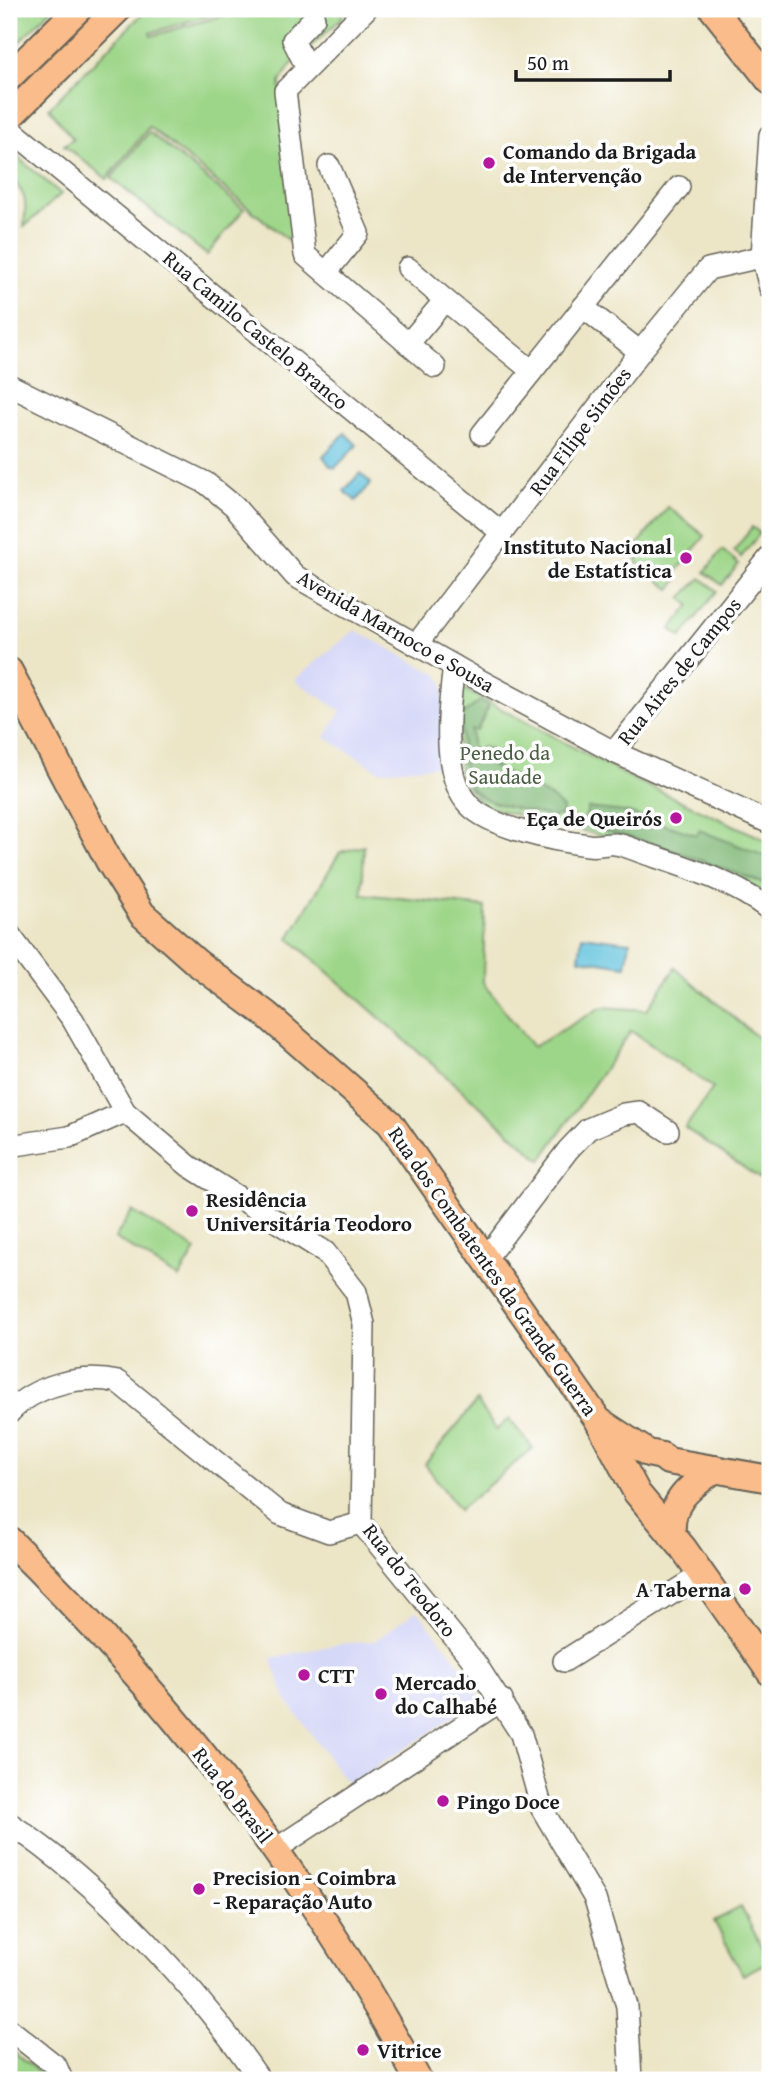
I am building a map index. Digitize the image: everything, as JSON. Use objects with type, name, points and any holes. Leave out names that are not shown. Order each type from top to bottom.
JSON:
[{"type":"main road","points":[[9,77],[78,9]]},
{"type":"main road","points":[[9,117],[118,9]]},
{"type":"main road","points":[[713,9],[770,81]]},
{"type":"main road","name":"Rua dos Combatentes da Grande Guerra","points":[[11,683],[142,914],[195,962],[267,1015],[390,1123],[487,1257],[598,1420],[633,1486],[672,1535],[770,1672]]},
{"type":"main road","points":[[598,1420],[658,1457],[770,1479]]},
{"type":"main road","points":[[658,1457],[673,1478],[667,1491],[653,1497],[633,1486],[633,1463],[658,1457]]},
{"type":"main road","points":[[672,1535],[671,1522],[680,1497],[715,1469]]},
{"type":"main road","name":"Rua do Brasil","points":[[9,1540],[148,1687],[276,1849],[338,1940],[418,2080]]},
{"type":"street","points":[[366,9],[285,90],[305,255],[435,367]]},
{"type":"street","points":[[307,68],[293,40],[314,18]]},
{"type":"street","name":"Rua Camilo Castelo Branco","points":[[9,128],[502,533]]},
{"type":"street","points":[[770,135],[766,256],[770,288]]},
{"type":"street","points":[[326,273],[358,233],[329,166]]},
{"type":"street","points":[[482,434],[679,187]]},
{"type":"street","name":"Rua Filipe Simões","points":[[416,645],[640,352],[708,269],[766,256]]},
{"type":"street","points":[[408,268],[531,371]]},
{"type":"street","points":[[408,344],[445,300]]},
{"type":"street","points":[[583,307],[640,352]]},
{"type":"street","name":"Avenida Marnoco e Sousa","points":[[9,385],[206,483],[234,506],[295,576],[614,752],[770,823]]},
{"type":"street","name":"Rua Aires de Campos","points":[[614,752],[770,557]]},
{"type":"street","points":[[454,666],[449,699],[451,769],[467,804],[481,816],[528,832],[591,846],[615,844],[695,869],[751,895],[770,910]]},
{"type":"street","points":[[9,934],[73,1020],[125,1112],[69,1138],[9,1146]]},
{"type":"street","name":"Rua do Teodoro","points":[[125,1112],[189,1166],[326,1252],[356,1292],[364,1324],[361,1523],[502,1700],[521,1734],[542,1809],[595,1899],[627,2006],[631,2080]]},
{"type":"street","points":[[487,1257],[568,1150],[588,1129],[624,1114],[639,1112],[668,1131]]},
{"type":"street","points":[[9,1413],[25,1397],[41,1389],[92,1378],[118,1382],[280,1514],[329,1532],[361,1523]]},
{"type":"street","points":[[564,1661],[701,1575]]},
{"type":"street","points":[[276,1849],[502,1700]]},
{"type":"street","points":[[9,1823],[68,1866],[168,1966],[260,2080]]},
{"type":"street","points":[[9,2029],[56,2066],[62,2080]]},
{"type":"shaded area","points":[[355,630],[438,675],[443,683],[444,753],[439,766],[379,771],[325,737],[341,711],[294,680]]},
{"type":"shaded area","name":"Mercado do Calhabé","points":[[417,1610],[480,1690],[477,1702],[348,1785],[286,1699],[271,1658],[339,1644],[375,1641]]},
{"type":"green space","points":[[9,9],[52,9],[9,52]]},
{"type":"green space","points":[[95,9],[100,9],[14,94],[12,91]]},
{"type":"green space","points":[[147,9],[224,11],[150,33],[151,36],[245,9],[340,9],[343,17],[291,65],[280,82],[293,244],[149,127],[107,179],[64,145],[73,139],[49,108]]},
{"type":"green space","points":[[149,132],[244,209],[207,255],[111,178]]},
{"type":"green space","points":[[9,150],[61,194],[24,227],[25,200],[9,176]]},
{"type":"green space","points":[[668,507],[705,536],[673,576],[677,581],[670,589],[636,562],[638,559],[631,553]]},
{"type":"green space","points":[[752,527],[760,533],[741,557],[734,551]]},
{"type":"green space","points":[[722,550],[739,564],[722,585],[705,572]]},
{"type":"green space","points":[[701,578],[717,591],[681,637],[671,629],[690,605],[681,598]]},
{"type":"green space","name":"Penedo da Saudade","points":[[462,688],[631,778],[770,842],[770,894],[639,845],[483,806],[461,780],[454,706]]},
{"type":"green space","points":[[480,701],[489,706],[477,730],[471,730],[473,756],[482,747],[492,749],[495,760],[492,765],[554,799],[563,808],[562,815],[551,817],[502,805],[486,800],[475,792],[468,782],[464,767],[461,716]]},
{"type":"green space","points":[[588,808],[625,812],[697,835],[699,830],[770,858],[770,886],[701,860],[583,826]]},
{"type":"green space","points":[[364,846],[362,894],[485,907],[483,983],[533,1047],[602,1007],[647,1010],[675,968],[770,1048],[770,1257],[762,1180],[685,1128],[713,1088],[631,1031],[541,1160],[289,938],[340,852]]},
{"type":"green space","points":[[132,1211],[196,1250],[179,1278],[115,1238]]},
{"type":"green space","points":[[477,1401],[496,1430],[509,1419],[533,1448],[459,1510],[425,1464]]},
{"type":"green space","points":[[741,1907],[769,1961],[743,1975],[714,1921]]},
{"type":"green space","points":[[9,2047],[47,2080],[9,2080]]},
{"type":"water","points":[[345,433],[357,445],[335,468],[330,466],[323,456]]},
{"type":"water","points":[[360,473],[371,483],[356,501],[344,491]]},
{"type":"water","points":[[582,936],[630,942],[626,966],[579,959]]},
{"type":"place","name":"Comando da Brigada de Intervenção","points":[[489,163]]},
{"type":"place","name":"Instituto Nacional de Estatística","points":[[686,558]]},
{"type":"place","name":"Eça de Queirós","points":[[676,818]]},
{"type":"place","name":"Residência Universitária Teodoro","points":[[192,1211]]},
{"type":"place","name":"A Taberna","points":[[745,1589]]},
{"type":"place","name":"CTT","points":[[304,1675]]},
{"type":"place","name":"Mercado do Calhabé","points":[[381,1694]]},
{"type":"place","name":"Pingo Doce","points":[[443,1801]]},
{"type":"place","name":"Precision - Coimbra - Reparação Auto","points":[[199,1889]]},
{"type":"place","name":"Vitrice","points":[[363,2050]]}]
